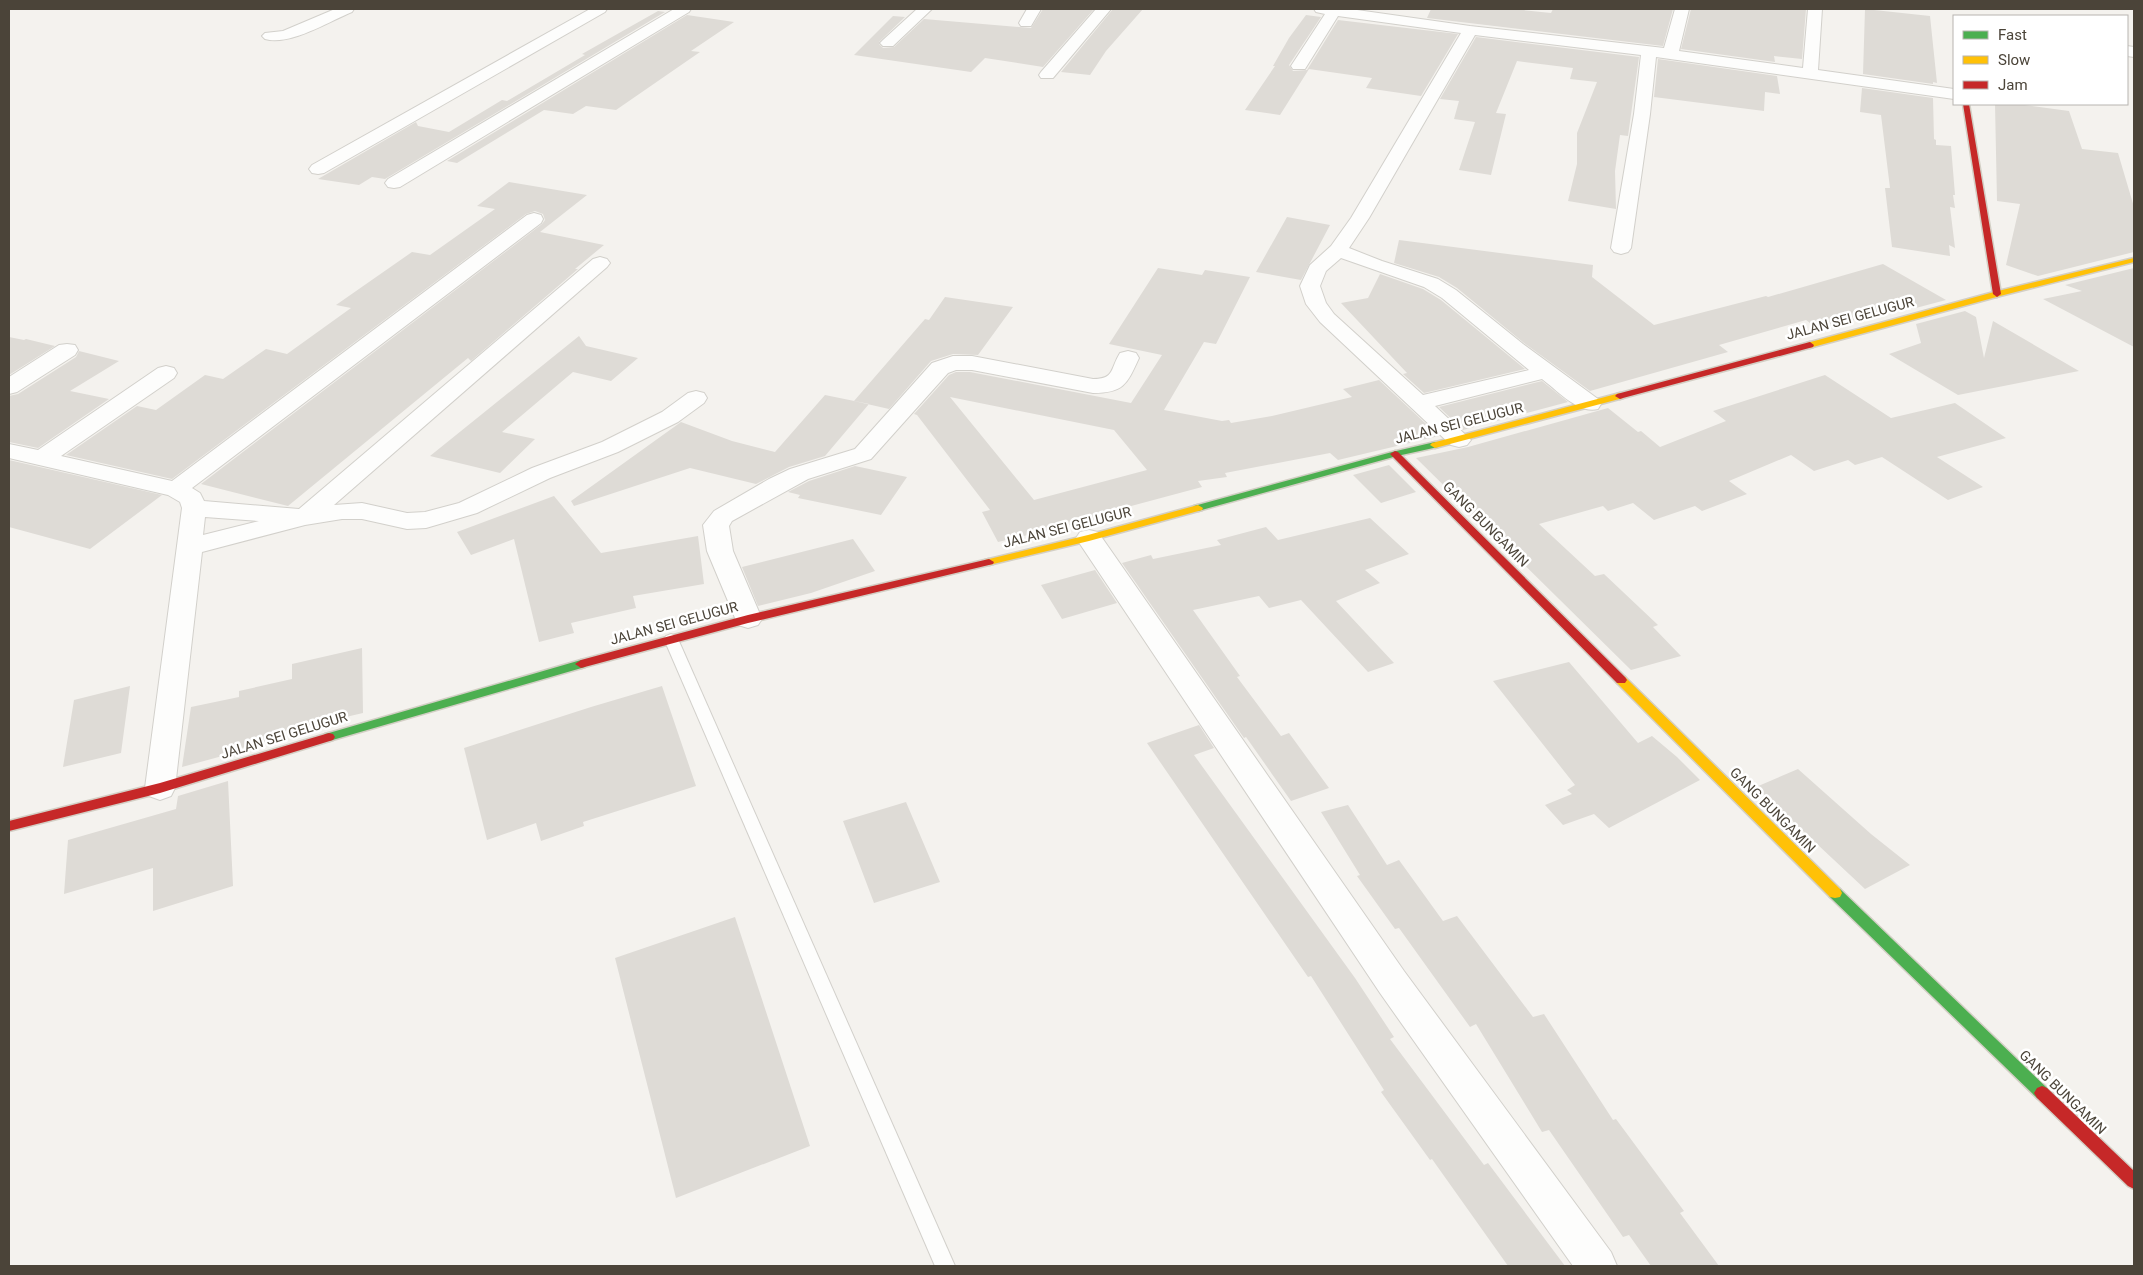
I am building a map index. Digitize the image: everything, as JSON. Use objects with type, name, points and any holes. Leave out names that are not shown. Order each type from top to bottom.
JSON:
[{"type":"main road","points":[[1966,105],[1997,294]]},
{"type":"main road","name":"JALAN SEI GELUGUR","points":[[9,826],[160,788],[517,681],[671,639],[1089,538],[1395,454],[1459,440],[1997,294],[2134,260]]},
{"type":"main road","name":"GANG BUNGAMIN","points":[[1395,454],[1870,928],[2134,1181]]},
{"type":"street","points":[[270,36],[286,35],[347,9]]},
{"type":"street","points":[[318,169],[600,9]]},
{"type":"street","points":[[394,183],[684,9]]},
{"type":"street","points":[[888,43],[926,9]]},
{"type":"street","points":[[1026,23],[1034,9]]},
{"type":"street","points":[[1047,75],[1104,9]]},
{"type":"street","points":[[1670,54],[1682,9]]},
{"type":"street","points":[[1810,74],[1815,9]]},
{"type":"street","points":[[1299,66],[1328,10],[1463,24],[1953,94]]},
{"type":"street","points":[[1459,440],[1327,318],[1316,304],[1310,286],[1317,269],[1338,250],[1360,218],[1463,24]]},
{"type":"street","points":[[1621,248],[1642,114],[1649,51]]},
{"type":"street","points":[[176,489],[534,219]]},
{"type":"street","points":[[1338,250],[1375,265],[1431,283],[1449,294],[1546,372],[1590,404]]},
{"type":"street","points":[[194,508],[305,517],[600,263]]},
{"type":"street","points":[[9,387],[67,350]]},
{"type":"street","points":[[748,619],[728,575],[719,545],[716,525],[723,516],[799,474],[863,454],[940,368],[953,363],[972,362],[1093,386],[1109,386],[1115,384],[1128,358]]},
{"type":"street","points":[[1418,403],[1546,372]]},
{"type":"street","points":[[41,460],[166,373]]},
{"type":"street","points":[[188,548],[305,517],[342,510],[362,511],[407,521],[426,520],[468,508],[541,474],[610,447],[670,416],[696,398]]},
{"type":"street","points":[[9,451],[41,460],[176,489],[191,498],[194,508],[160,788]]},
{"type":"street","points":[[1089,538],[1392,982],[1596,1266]]},
{"type":"lane","points":[[671,639],[945,1266]]},
{"type":"building","points":[[1043,9],[1094,9],[1043,67],[985,58],[971,72],[854,55],[893,16],[905,17],[879,42],[883,48],[894,47],[924,19],[1031,28]]},
{"type":"building","points":[[1113,9],[1143,9],[1106,51],[1090,75],[1061,72]]},
{"type":"building","points":[[1431,9],[1513,9],[1551,13],[1553,9],[1673,9],[1663,46],[1427,18]]},
{"type":"building","points":[[1691,9],[1806,9],[1802,59],[1774,56],[1775,62],[1681,49]]},
{"type":"building","points":[[1865,9],[1930,16],[1937,83],[1863,74]]},
{"type":"building","points":[[658,11],[665,12],[385,179],[372,177],[359,185],[318,179],[416,122],[418,126],[449,132],[502,100],[507,101],[585,55],[582,54]]},
{"type":"building","points":[[687,15],[734,22],[691,51],[700,52],[616,110],[586,106],[573,114],[544,110],[457,163],[447,161]]},
{"type":"building","points":[[1306,15],[1321,17],[1289,65],[1293,71],[1307,70],[1338,20],[1458,34],[1421,96],[1366,88],[1372,78],[1309,69],[1280,115],[1245,110],[1275,66],[1273,66],[1289,38]]},
{"type":"building","points":[[1476,37],[1639,57],[1628,136],[1620,135],[1615,171],[1616,209],[1568,201],[1577,164],[1577,133],[1597,82],[1570,79],[1573,68],[1517,61],[1496,113],[1506,114],[1491,175],[1459,170],[1475,122],[1454,119],[1459,101],[1440,99]]},
{"type":"building","points":[[1658,59],[1777,76],[1780,94],[1765,92],[1764,111],[1654,97]]},
{"type":"building","points":[[1862,88],[1933,98],[1934,139],[1936,140],[1936,145],[1951,146],[1955,208],[1950,207],[1955,248],[1949,245],[1950,256],[1892,247],[1885,188],[1890,188],[1881,115],[1860,112]]},
{"type":"building","points":[[1995,105],[2024,105],[2069,111],[2082,149],[2118,153],[2134,207],[2134,252],[2038,276],[2006,265],[2020,204],[1997,201]]},
{"type":"building","points":[[509,182],[587,195],[540,232],[604,245],[471,361],[468,358],[288,506],[201,484],[542,224],[545,220],[543,214],[535,211],[526,214],[172,479],[66,455],[137,406],[156,410],[205,375],[223,379],[266,349],[287,354],[351,308],[336,305],[412,252],[430,255],[495,209],[477,206]]},
{"type":"building","points":[[1287,217],[1330,225],[1301,280],[1256,272]]},
{"type":"building","points":[[1399,240],[1593,265],[1592,277],[1654,325],[1768,297],[1883,264],[1946,300],[1912,309],[1911,306],[1818,329],[1806,320],[1719,345],[1728,352],[1590,391],[1524,343],[1457,288],[1439,277],[1394,263]]},
{"type":"building","points":[[1158,268],[1202,275],[1205,270],[1250,277],[1216,344],[1204,342],[1164,410],[1222,421],[1229,420],[1231,423],[1272,416],[1352,397],[1343,389],[1379,380],[1439,436],[1338,460],[1330,453],[1225,473],[1227,477],[1198,481],[1202,487],[1120,509],[1122,513],[998,542],[982,512],[990,510],[917,415],[914,414],[949,375],[956,372],[970,372],[1131,403],[1162,355],[1109,344]],"holes":[[[950,397],[1114,430],[1147,470],[1034,500]]]},
{"type":"building","points":[[2134,268],[2134,347],[2043,299],[2082,291],[2065,285]]},
{"type":"building","points":[[1380,274],[1423,289],[1441,300],[1525,369],[1424,393],[1403,374],[1407,373],[1341,303],[1368,298]]},
{"type":"building","points":[[945,297],[1013,307],[978,355],[953,354],[931,361],[889,409],[854,401],[925,319],[929,320]]},
{"type":"building","points":[[1965,311],[1976,317],[1984,358],[1993,321],[2079,371],[1958,395],[1889,354],[1921,343],[1916,324]]},
{"type":"building","points":[[579,336],[586,346],[638,358],[611,381],[573,372],[502,432],[535,439],[500,473],[430,456]]},
{"type":"building","points":[[9,337],[26,339],[55,346],[9,375]]},
{"type":"building","points":[[79,351],[119,361],[70,391],[109,399],[38,448],[9,442],[9,396],[18,394],[76,357]]},
{"type":"building","points":[[1825,375],[1891,418],[1955,403],[2006,438],[1937,457],[1983,487],[1948,500],[1882,457],[1855,465],[1848,460],[1814,471],[1791,455],[1729,481],[1747,494],[1702,511],[1695,506],[1654,520],[1633,503],[1608,511],[1603,506],[1539,524],[1595,576],[1604,574],[1658,625],[1653,627],[1681,656],[1631,670],[1416,458],[1468,447],[1608,408],[1660,447],[1726,421],[1713,411]]},
{"type":"building","points":[[1542,381],[1568,402],[1463,430],[1439,407]]},
{"type":"building","points":[[825,395],[869,404],[825,456],[789,467],[756,484],[690,468],[574,506],[571,501],[681,422],[732,441],[775,452]]},
{"type":"building","points":[[9,460],[162,495],[90,549],[9,527]]},
{"type":"building","points":[[1389,465],[1416,492],[1381,503],[1353,475]]},
{"type":"building","points":[[855,466],[907,477],[881,515],[798,498],[800,495],[788,492],[809,481]]},
{"type":"building","points":[[554,496],[601,553],[698,536],[704,584],[633,596],[636,608],[571,623],[574,633],[539,642],[514,539],[471,555],[457,532]]},
{"type":"building","points":[[1370,518],[1409,554],[1365,570],[1380,583],[1336,601],[1394,663],[1368,672],[1301,600],[1269,608],[1259,596],[1193,610],[1240,676],[1237,677],[1281,736],[1289,733],[1329,788],[1291,801],[1246,737],[1244,738],[1122,563],[1151,555],[1153,559],[1221,545],[1217,540],[1266,527],[1278,540]]},
{"type":"building","points":[[853,539],[875,571],[811,593],[758,606],[742,567]]},
{"type":"building","points":[[1095,570],[1117,603],[1062,619],[1041,585]]},
{"type":"building","points":[[362,648],[363,713],[281,732],[281,738],[226,752],[226,755],[182,767],[191,707],[239,697],[239,691],[292,679],[292,664]]},
{"type":"building","points":[[1569,662],[1638,743],[1652,736],[1700,780],[1609,828],[1594,814],[1563,825],[1545,805],[1572,794],[1567,790],[1575,785],[1493,681]]},
{"type":"building","points":[[130,686],[121,753],[63,767],[74,700]]},
{"type":"building","points":[[662,686],[696,786],[583,822],[584,826],[541,841],[536,823],[487,840],[464,748]]},
{"type":"building","points":[[1199,725],[1214,748],[1194,755],[1355,978],[1394,1037],[1390,1039],[1484,1165],[1488,1163],[1565,1266],[1508,1266],[1432,1159],[1430,1160],[1381,1092],[1384,1090],[1311,976],[1308,977],[1147,743]]},
{"type":"building","points":[[1798,769],[1871,834],[1910,865],[1865,889],[1756,787]]},
{"type":"building","points":[[228,781],[233,886],[153,911],[153,868],[64,894],[68,840],[176,809],[178,796]]},
{"type":"building","points":[[906,802],[940,882],[874,903],[843,821]]},
{"type":"building","points":[[1348,805],[1387,865],[1399,860],[1443,921],[1457,916],[1533,1017],[1544,1014],[1613,1120],[1616,1119],[1684,1211],[1680,1213],[1719,1266],[1651,1266],[1629,1235],[1623,1237],[1549,1130],[1542,1132],[1476,1024],[1470,1027],[1399,928],[1395,929],[1357,876],[1360,875],[1321,812]]},
{"type":"building","points":[[735,917],[810,1146],[676,1198],[615,958]]},
{"type":"traffic: fast","points":[[1198,508],[1395,454],[1435,445]]},
{"type":"traffic: fast","points":[[329,737],[581,664]]},
{"type":"traffic: fast","points":[[1835,893],[2042,1093]]},
{"type":"traffic: slow","points":[[1955,9],[1956,15]]},
{"type":"traffic: slow","points":[[1810,345],[1997,294],[2134,260]]},
{"type":"traffic: slow","points":[[1435,445],[1620,396]]},
{"type":"traffic: slow","points":[[989,562],[1089,538],[1198,508]]},
{"type":"traffic: slow","points":[[1621,680],[1835,893]]},
{"type":"traffic: jam","points":[[1966,105],[1997,294]]},
{"type":"traffic: jam","points":[[1620,396],[1810,345]]},
{"type":"traffic: jam","points":[[1395,454],[1621,680]]},
{"type":"traffic: jam","points":[[581,664],[748,619],[989,562]]},
{"type":"traffic: jam","points":[[9,826],[160,788],[329,737]]},
{"type":"traffic: jam","points":[[2042,1093],[2134,1181]]}]
